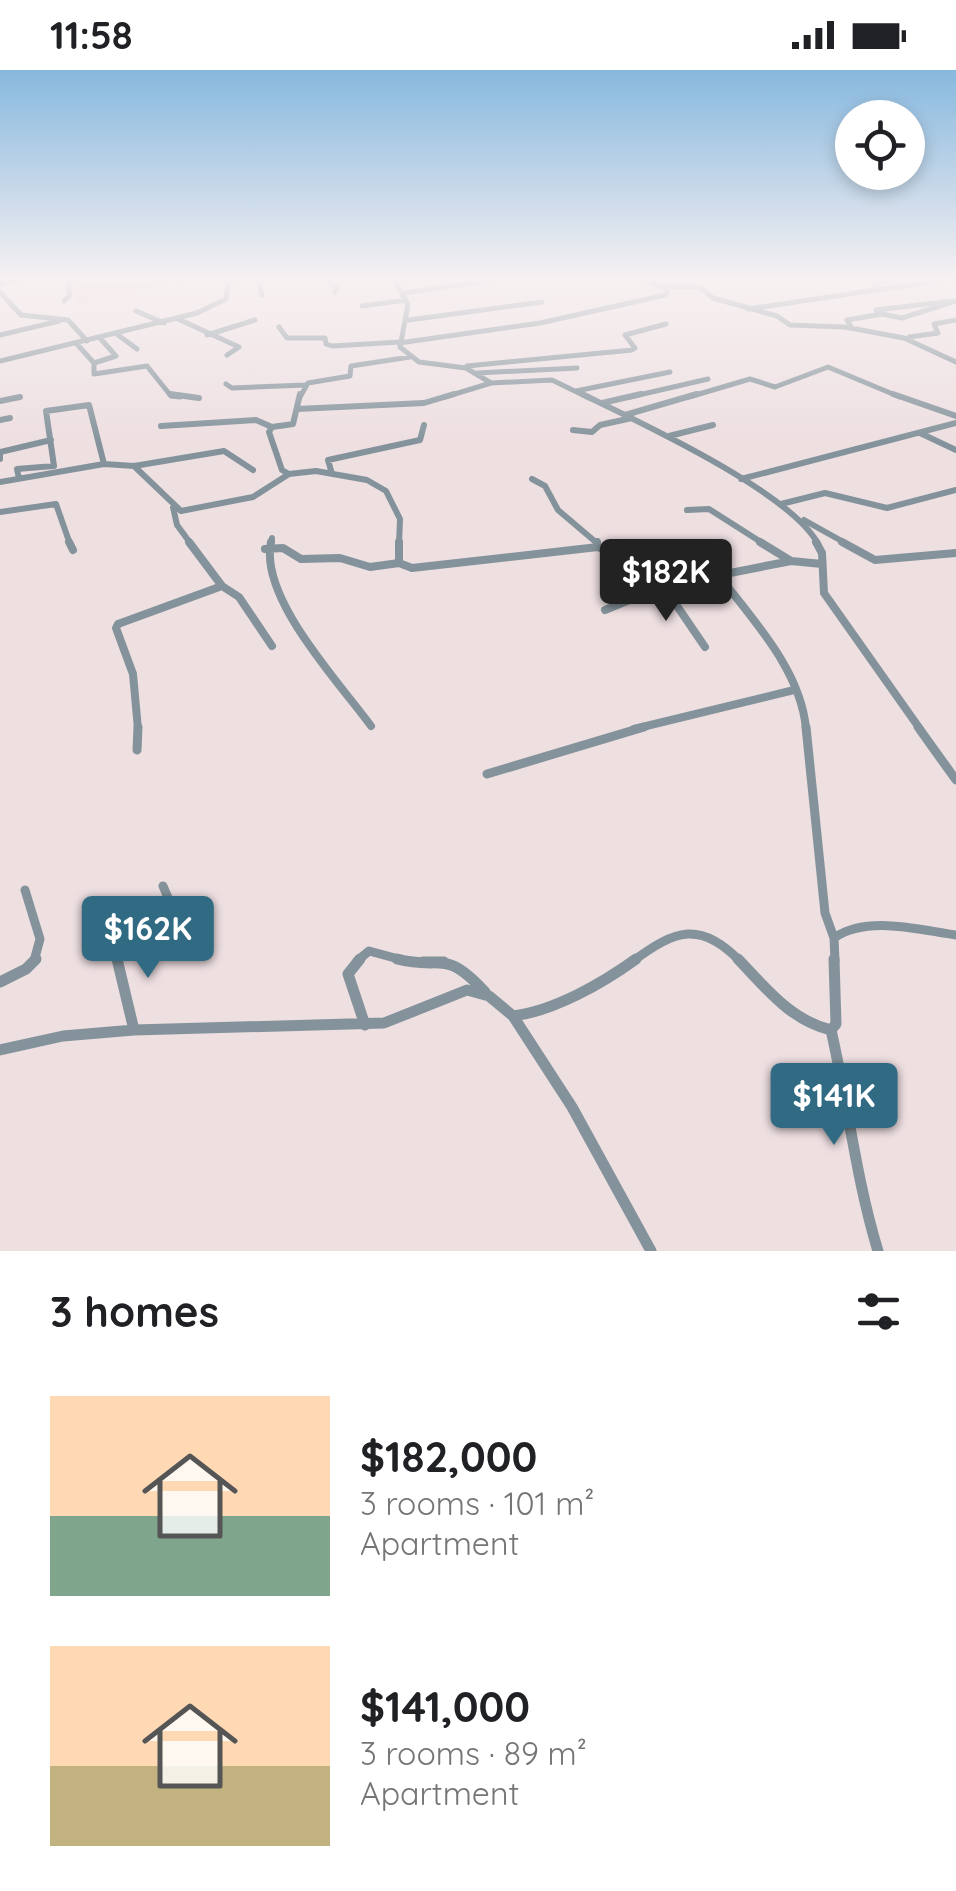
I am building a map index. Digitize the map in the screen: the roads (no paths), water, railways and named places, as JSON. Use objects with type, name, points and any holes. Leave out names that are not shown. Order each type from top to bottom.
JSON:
[{"type":"street","points":[[80,333],[87,341]]},
{"type":"street","points":[[0,361],[125,333]]},
{"type":"street","points":[[204,333],[239,346],[226,355]]},
{"type":"street","points":[[207,335],[213,333]]},
{"type":"street","points":[[283,333],[287,338],[325,338],[326,344],[332,346],[463,333]]},
{"type":"street","points":[[400,342],[404,333]]},
{"type":"street","points":[[226,384],[232,388],[306,385],[351,376],[351,366],[410,357],[427,364],[460,367],[632,350],[635,348],[625,335],[632,333]]},
{"type":"street","points":[[879,333],[904,338],[956,362]]},
{"type":"street","points":[[904,338],[937,333]]},
{"type":"street","points":[[118,335],[137,349]]},
{"type":"street","points":[[94,363],[116,356],[100,338]]},
{"type":"street","points":[[400,342],[410,357]]},
{"type":"street","points":[[76,343],[94,363]]},
{"type":"street","points":[[94,363],[91,372],[96,375],[147,366],[170,396],[199,398]]},
{"type":"street","points":[[460,367],[490,383]]},
{"type":"street","points":[[572,430],[592,432],[600,425],[618,424],[629,416],[750,379],[775,387],[828,367],[956,419]]},
{"type":"street","points":[[477,373],[578,368]]},
{"type":"street","points":[[576,391],[670,372]]},
{"type":"street","points":[[297,409],[424,403],[490,383],[547,379],[669,436],[875,560],[956,554]]},
{"type":"street","points":[[602,403],[708,379]]},
{"type":"street","points":[[161,426],[256,420],[272,427],[294,424],[306,385]]},
{"type":"street","points":[[0,401],[20,396]]},
{"type":"street","points":[[19,479],[18,469],[54,466],[46,411],[89,405],[104,464]]},
{"type":"street","points":[[0,420],[10,418]]},
{"type":"street","points":[[742,480],[920,433],[956,419]]},
{"type":"street","points":[[332,474],[328,460],[420,440],[424,425]]},
{"type":"street","points":[[669,436],[713,425]]},
{"type":"street","points":[[272,427],[269,432],[282,470],[289,474],[332,474],[374,482],[386,491],[400,519],[399,562]]},
{"type":"street","points":[[920,433],[956,450]]},
{"type":"street","points":[[0,459],[0,452],[51,440]]},
{"type":"street","points":[[0,482],[104,464],[134,466],[161,458],[224,451],[253,470]]},
{"type":"street","points":[[134,466],[173,506],[194,511],[253,497],[289,474]]},
{"type":"street","points":[[532,478],[545,486],[558,510],[598,541],[598,547]]},
{"type":"street","points":[[782,504],[825,493],[887,508],[956,490]]},
{"type":"street","points":[[0,512],[54,503],[68,520],[66,537],[73,550]]},
{"type":"street","points":[[173,506],[173,518],[222,586],[235,592],[272,646]]},
{"type":"street","points":[[687,510],[708,509],[791,561]]},
{"type":"street","points":[[800,518],[813,535],[822,564],[824,593],[956,780]]},
{"type":"street","points":[[272,538],[265,550],[269,573],[292,617],[371,726]]},
{"type":"street","points":[[265,550],[283,548],[301,559],[340,558],[370,567],[399,562],[425,568],[598,547],[673,584]]},
{"type":"street","points":[[605,610],[673,584],[791,561],[822,564]]},
{"type":"street","points":[[720,577],[776,650],[808,733],[825,913],[834,938],[836,1024],[831,1030]]},
{"type":"street","points":[[673,584],[675,603],[705,647]]},
{"type":"street","points":[[137,750],[140,697],[134,670],[116,628],[118,624],[222,586]]},
{"type":"street","points":[[487,774],[618,733],[794,690]]},
{"type":"street","points":[[134,1030],[130,994],[114,947],[114,934],[166,908],[169,900],[163,886]]},
{"type":"street","points":[[0,982],[30,967],[39,948],[38,920],[30,912],[25,890]]},
{"type":"street","points":[[834,938],[838,932],[856,925],[956,935]]},
{"type":"street","points":[[513,1016],[528,1014],[616,973],[672,935],[700,932],[718,940],[773,997],[794,1013],[820,1030],[831,1030]]},
{"type":"street","points":[[365,1025],[348,974],[350,967],[369,951],[409,962],[442,960],[466,972],[513,1016],[572,1107],[651,1251]]},
{"type":"street","points":[[0,1050],[63,1036],[134,1030],[384,1023],[467,990],[489,996]]},
{"type":"street","points":[[831,1030],[852,1121],[862,1194],[878,1251]]}]
